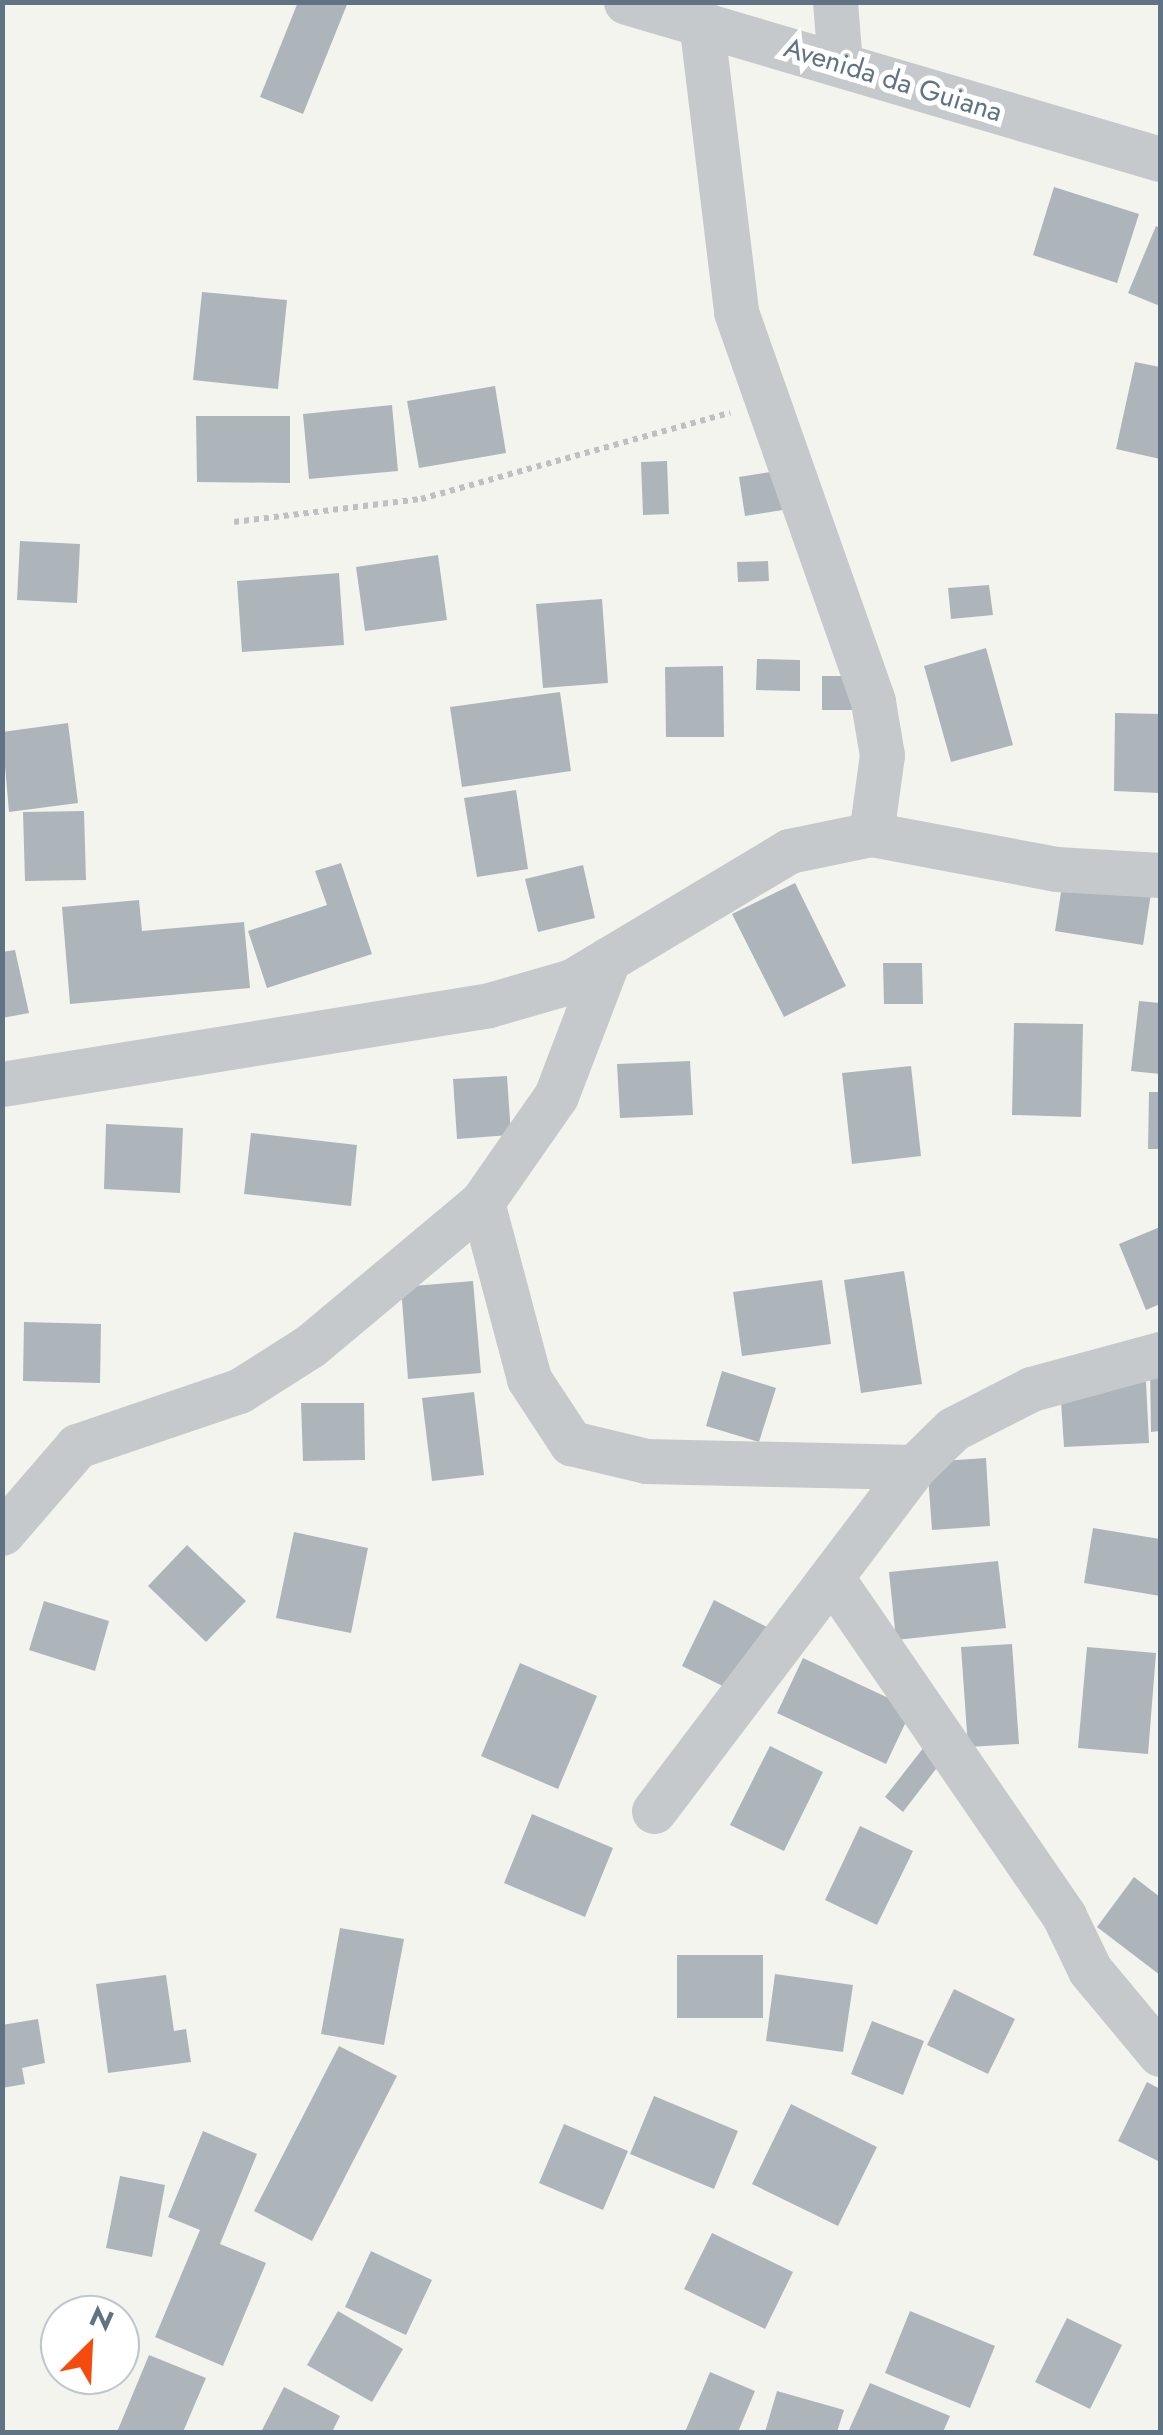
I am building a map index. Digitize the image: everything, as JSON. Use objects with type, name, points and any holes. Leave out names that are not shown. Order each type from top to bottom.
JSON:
[{"type":"street","name":"Avenida da Guiana","points":[[626,2],[715,18],[840,64],[1160,159]]},
{"type":"street","points":[[835,2],[840,64]]},
{"type":"street","points":[[715,18],[736,312],[764,403],[874,702],[882,756],[872,834]]},
{"type":"street","points":[[2,1084],[489,1006],[608,960],[789,851],[872,834],[1056,869],[1160,875]]},
{"type":"street","points":[[2,1533],[77,1446],[239,1391],[310,1346],[482,1202],[556,1096],[608,960]]},
{"type":"street","points":[[482,1202],[529,1380],[571,1443],[646,1461],[914,1467]]},
{"type":"street","points":[[654,1810],[914,1467],[987,1406],[1160,1354]]},
{"type":"street","points":[[832,1578],[1064,1916],[1090,1970],[1160,2054]]},
{"type":"path","points":[[234,522],[420,500],[764,403]]},
{"type":"building","points":[[298,2],[348,2],[303,114],[260,97]]},
{"type":"building","points":[[1054,187],[1139,214],[1117,283],[1033,255]]},
{"type":"building","points":[[1156,226],[1160,228],[1160,306],[1128,293]]},
{"type":"building","points":[[202,292],[287,300],[278,389],[193,380]]},
{"type":"building","points":[[1135,362],[1160,367],[1160,459],[1116,449]]},
{"type":"building","points":[[495,386],[506,453],[419,468],[407,401]]},
{"type":"building","points":[[392,405],[398,471],[309,479],[303,414]]},
{"type":"building","points":[[196,416],[290,416],[290,483],[197,482]]},
{"type":"building","points":[[667,461],[669,514],[643,515],[641,462]]},
{"type":"building","points":[[777,471],[783,510],[745,516],[739,477]]},
{"type":"building","points":[[20,541],[80,544],[77,603],[17,600]]},
{"type":"building","points":[[438,555],[447,620],[365,631],[356,567]]},
{"type":"building","points":[[768,561],[769,581],[738,582],[737,562]]},
{"type":"building","points":[[339,573],[344,645],[242,652],[237,581]]},
{"type":"building","points":[[989,585],[993,615],[951,619],[948,588]]},
{"type":"building","points":[[602,599],[608,683],[543,688],[536,604]]},
{"type":"building","points":[[986,648],[1013,745],[951,762],[924,666]]},
{"type":"building","points":[[757,659],[800,660],[800,691],[756,690]]},
{"type":"building","points":[[723,666],[724,737],[666,737],[665,667]]},
{"type":"building","points":[[822,676],[853,676],[854,710],[822,710]]},
{"type":"building","points":[[560,692],[571,771],[462,787],[450,707]]},
{"type":"building","points":[[1115,713],[1160,714],[1160,793],[1114,791]]},
{"type":"building","points":[[68,723],[78,803],[9,812],[2,732]]},
{"type":"building","points":[[516,790],[528,869],[477,877],[464,798]]},
{"type":"building","points":[[84,811],[86,880],[25,881],[23,812]]},
{"type":"building","points":[[341,863],[372,954],[267,988],[248,931],[327,905],[315,871]]},
{"type":"building","points":[[583,865],[595,918],[538,932],[525,879]]},
{"type":"building","points":[[1064,873],[1152,887],[1143,945],[1055,931]]},
{"type":"building","points":[[795,883],[846,986],[784,1017],[732,914]]},
{"type":"building","points":[[139,900],[142,931],[244,922],[250,988],[70,1004],[62,907]]},
{"type":"building","points":[[15,950],[29,1013],[2,1018],[2,952]]},
{"type":"building","points":[[883,963],[922,963],[923,1004],[884,1004]]},
{"type":"building","points":[[1139,1001],[1160,1003],[1160,1074],[1131,1071]]},
{"type":"building","points":[[1014,1023],[1083,1024],[1081,1117],[1012,1115]]},
{"type":"building","points":[[690,1061],[693,1115],[620,1118],[617,1064]]},
{"type":"building","points":[[911,1066],[921,1156],[852,1164],[842,1073]]},
{"type":"building","points":[[507,1076],[511,1135],[457,1139],[453,1079]]},
{"type":"building","points":[[1149,1092],[1160,1092],[1160,1149],[1148,1149]]},
{"type":"building","points":[[106,1124],[183,1128],[180,1193],[104,1189]]},
{"type":"building","points":[[251,1133],[357,1145],[351,1206],[244,1194]]},
{"type":"building","points":[[1160,1227],[1160,1304],[1146,1310],[1119,1244]]},
{"type":"building","points":[[904,1271],[922,1384],[861,1393],[844,1280]]},
{"type":"building","points":[[822,1280],[831,1344],[742,1356],[733,1292]]},
{"type":"building","points":[[473,1281],[481,1373],[408,1379],[401,1287]]},
{"type":"building","points":[[24,1322],[101,1324],[100,1383],[23,1381]]},
{"type":"building","points":[[1150,1368],[1160,1368],[1160,1431],[1151,1432]]},
{"type":"building","points":[[722,1371],[776,1388],[759,1442],[706,1426]]},
{"type":"building","points":[[1146,1382],[1149,1443],[1064,1447],[1060,1386]]},
{"type":"building","points":[[474,1392],[484,1475],[432,1481],[422,1398]]},
{"type":"building","points":[[301,1403],[364,1403],[365,1460],[303,1461]]},
{"type":"building","points":[[986,1458],[990,1526],[932,1530],[927,1462]]},
{"type":"building","points":[[1093,1528],[1160,1539],[1160,1596],[1084,1583]]},
{"type":"building","points":[[294,1532],[368,1548],[351,1633],[276,1618]]},
{"type":"building","points":[[187,1545],[246,1601],[206,1642],[148,1586]]},
{"type":"building","points":[[998,1561],[1006,1628],[896,1640],[889,1572]]},
{"type":"building","points":[[714,1600],[769,1628],[737,1693],[682,1666]]},
{"type":"building","points":[[44,1601],[109,1621],[95,1671],[29,1650]]},
{"type":"building","points":[[1012,1644],[1019,1744],[968,1747],[961,1647]]},
{"type":"building","points":[[1087,1647],[1156,1653],[1148,1754],[1078,1748]]},
{"type":"building","points":[[803,1658],[912,1709],[886,1764],[777,1713]]},
{"type":"building","points":[[520,1663],[597,1696],[558,1789],[481,1756]]},
{"type":"building","points":[[770,1746],[823,1772],[784,1851],[730,1825]]},
{"type":"building","points":[[924,1747],[942,1761],[903,1812],[885,1797]]},
{"type":"building","points":[[532,1814],[613,1848],[585,1917],[504,1883]]},
{"type":"building","points":[[860,1826],[913,1851],[877,1925],[825,1900]]},
{"type":"building","points":[[1134,1877],[1160,1897],[1160,1975],[1097,1927]]},
{"type":"building","points":[[340,1928],[404,1939],[384,2045],[321,2034]]},
{"type":"building","points":[[677,1955],[763,1955],[763,2018],[677,2018]]},
{"type":"building","points":[[775,1974],[853,1985],[843,2052],[766,2041]]},
{"type":"building","points":[[166,1975],[174,2031],[186,2029],[191,2062],[108,2073],[96,1984]]},
{"type":"building","points":[[954,1989],[1015,2019],[988,2074],[927,2045]]},
{"type":"building","points":[[38,2019],[45,2063],[22,2068],[25,2084],[2,2088],[2,2025]]},
{"type":"building","points":[[872,2021],[924,2041],[903,2095],[851,2074]]},
{"type":"building","points":[[339,2046],[397,2076],[312,2241],[254,2211]]},
{"type":"building","points":[[1147,2082],[1160,2089],[1160,2162],[1118,2141]]},
{"type":"building","points":[[654,2096],[738,2131],[714,2189],[630,2154]]},
{"type":"building","points":[[791,2104],[877,2147],[838,2226],[752,2184]]},
{"type":"building","points":[[564,2124],[628,2151],[603,2210],[539,2183]]},
{"type":"building","points":[[203,2131],[257,2154],[220,2244],[266,2263],[223,2366],[155,2337],[200,2230],[168,2217]]},
{"type":"building","points":[[120,2176],[165,2185],[152,2257],[106,2248]]},
{"type":"building","points":[[712,2233],[793,2272],[765,2329],[684,2289]]},
{"type":"building","points":[[371,2251],[432,2280],[406,2335],[345,2307]]},
{"type":"building","points":[[338,2311],[403,2349],[372,2402],[307,2365]]},
{"type":"building","points":[[910,2311],[995,2346],[970,2408],[885,2373]]},
{"type":"building","points":[[1067,2318],[1122,2345],[1090,2409],[1035,2382]]},
{"type":"building","points":[[149,2355],[206,2378],[183,2432],[117,2432],[132,2395],[140,2395],[140,2377]]},
{"type":"building","points":[[710,2372],[755,2391],[738,2432],[685,2432]]},
{"type":"building","points":[[870,2383],[950,2416],[943,2432],[848,2432]]},
{"type":"building","points":[[284,2387],[340,2416],[332,2432],[261,2432]]},
{"type":"building","points":[[777,2391],[844,2410],[837,2432],[765,2432]]}]
